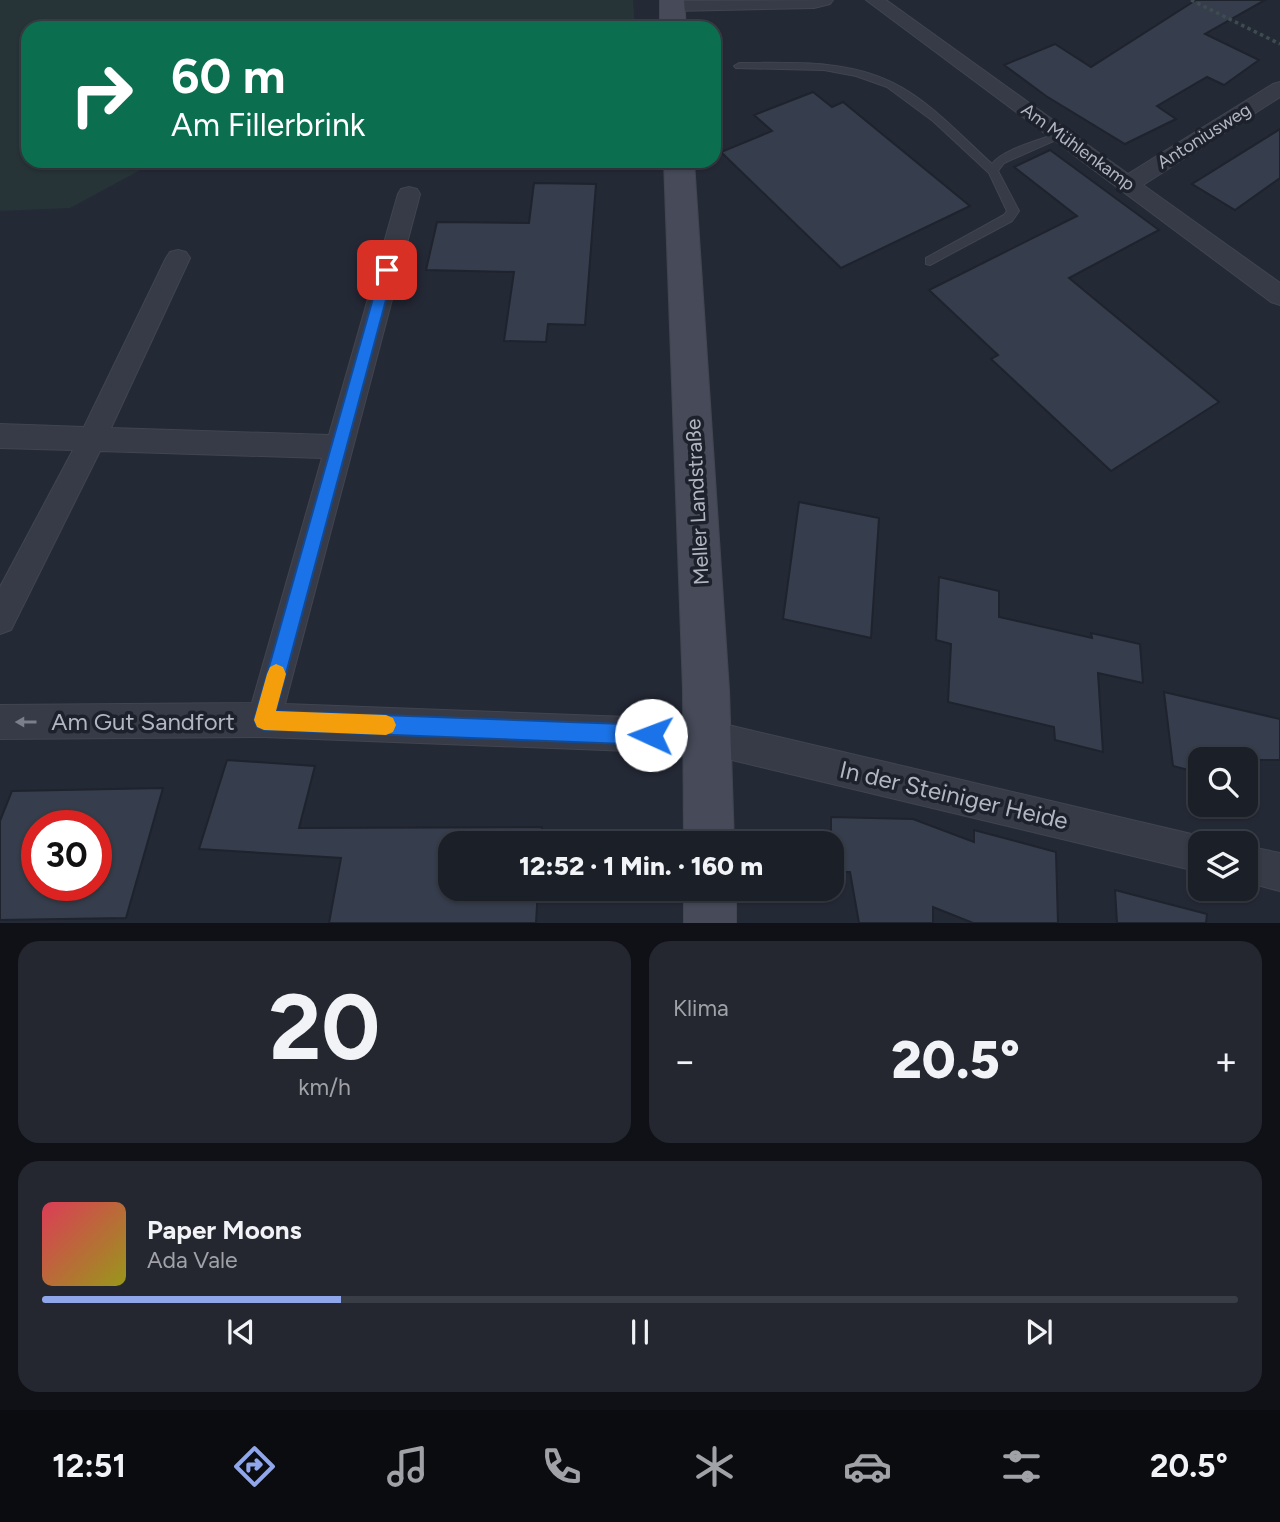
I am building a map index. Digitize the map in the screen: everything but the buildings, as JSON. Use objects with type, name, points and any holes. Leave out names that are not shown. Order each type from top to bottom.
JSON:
[{"type":"street","points":[[673,11],[814,3],[824,0]]},
{"type":"street","name":"Am Mühlenkamp","points":[[875,0],[1280,296]]},
{"type":"street","name":"Antoniusweg","points":[[1128,184],[1280,88]]},
{"type":"street","name":"Meller Landstraße","points":[[679,168],[706,690],[709,831]]},
{"type":"street","points":[[264,720],[409,194]]},
{"type":"street","points":[[0,619],[93,438],[178,258]]},
{"type":"street","points":[[0,436],[338,447]]},
{"type":"street","name":"Am Gut Sandfort","points":[[0,722],[264,720],[706,737]]},
{"type":"street","name":"In der Steiniger Heide","points":[[706,737],[1188,850]]},
{"type":"street","points":[[1258,867],[1280,872]]},
{"type":"street","points":[[710,901],[710,923]]},
{"type":"lane","points":[[739,66],[809,66],[874,78],[912,99],[993,171],[1013,211],[1008,218],[930,261]]},
{"type":"lane","points":[[993,171],[1000,161],[1062,135]]},
{"type":"path","points":[[1191,0],[1280,44]]},
{"type":"shaded area","points":[[0,0],[633,0],[634,21],[21,21],[21,168],[144,168],[70,208],[0,211]]},
{"type":"slow traffic","points":[[276,674],[264,720],[386,725]]},
{"type":"route","points":[[387,270],[264,720],[651,735]]}]
